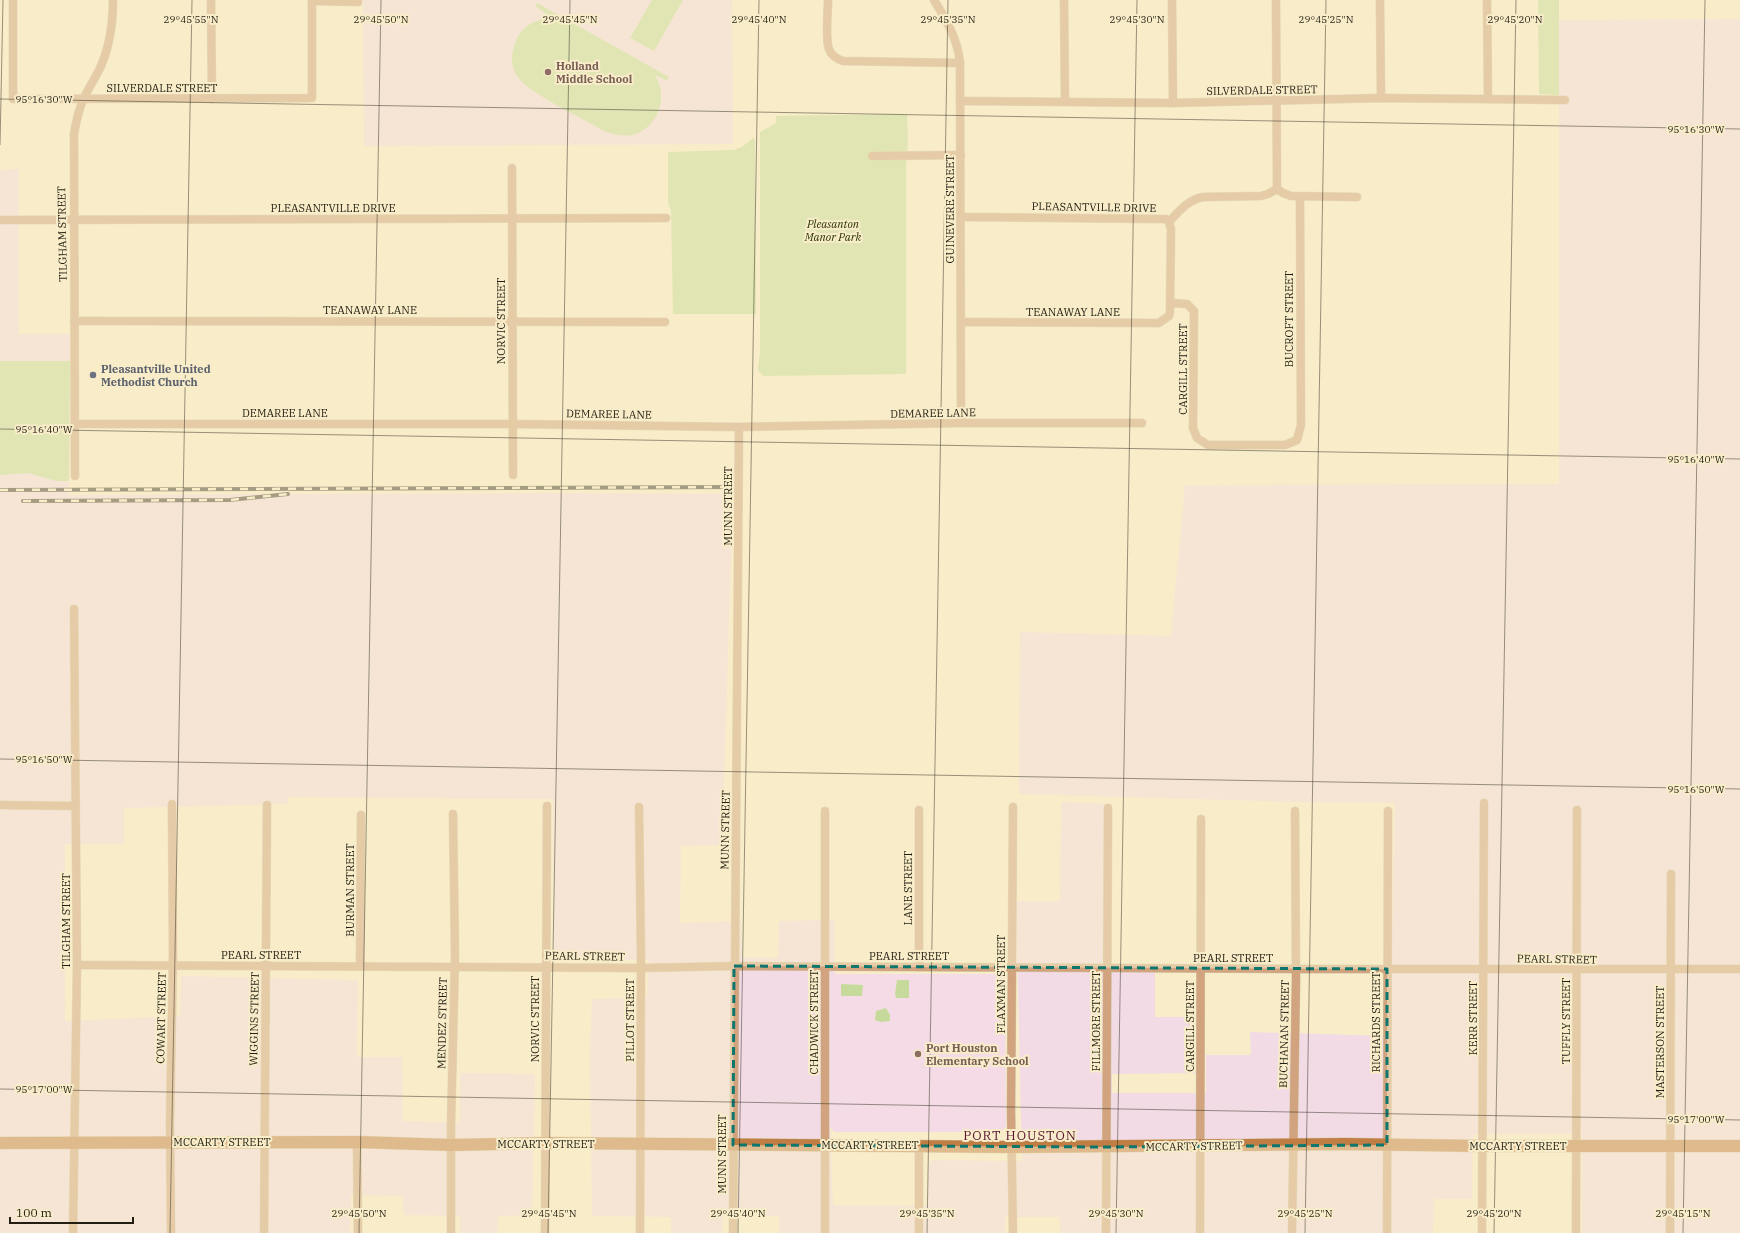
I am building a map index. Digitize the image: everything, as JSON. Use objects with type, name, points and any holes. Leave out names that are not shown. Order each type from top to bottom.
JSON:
[{"type":"main road","name":"MCCARTY STREET","points":[[0,1143],[74,1144],[170,1142],[357,1142],[451,1145],[546,1143],[1012,1147],[1293,1144],[1740,1146]]},
{"type":"street","name":"SILVERDALE STREET","points":[[13,0],[13,99],[83,100],[312,98],[312,1]]},
{"type":"street","name":"TILGHAM STREET","points":[[74,476],[74,134],[77,117],[83,100],[101,67],[106,53],[112,26],[113,0]]},
{"type":"street","points":[[212,0],[212,99]]},
{"type":"street","points":[[828,0],[827,45],[831,53],[843,61],[960,63]]},
{"type":"street","name":"GUINEVERE STREET","points":[[934,0],[954,35],[960,63],[961,423]]},
{"type":"street","points":[[1064,0],[1065,101]]},
{"type":"street","points":[[1172,0],[1173,102]]},
{"type":"street","points":[[1276,0],[1277,189],[1284,194],[1300,197],[1357,197]]},
{"type":"street","points":[[1380,0],[1381,98]]},
{"type":"street","points":[[1487,0],[1488,98]]},
{"type":"street","points":[[312,1],[358,2]]},
{"type":"street","name":"SILVERDALE STREET","points":[[960,101],[1173,102],[1381,98],[1565,100]]},
{"type":"street","points":[[872,156],[961,155]]},
{"type":"street","name":"NORVIC STREET","points":[[512,168],[513,475]]},
{"type":"street","name":"PLEASANTVILLE DRIVE","points":[[961,217],[1160,218],[1166,219],[1169,222],[1190,201],[1196,198],[1261,196],[1277,189]]},
{"type":"street","name":"BUCROFT STREET","points":[[1197,438],[1208,445],[1284,445],[1297,440],[1301,425],[1300,197]]},
{"type":"street","name":"PLEASANTVILLE DRIVE","points":[[0,220],[666,218]]},
{"type":"street","points":[[1169,222],[1171,229],[1171,303]]},
{"type":"street","name":"TEANAWAY LANE","points":[[961,322],[1159,323],[1169,316],[1171,303]]},
{"type":"street","name":"CARGILL STREET","points":[[1171,303],[1187,304],[1194,311],[1193,428],[1197,438]]},
{"type":"street","name":"TEANAWAY LANE","points":[[74,321],[665,322]]},
{"type":"street","name":"DEMAREE LANE","points":[[75,424],[512,424],[739,427],[961,423],[1142,423]]},
{"type":"street","name":"MUNN STREET","points":[[733,1233],[739,427]]},
{"type":"street","name":"TILGHAM STREET","points":[[73,1233],[77,965],[74,609]]},
{"type":"street","name":"KERR STREET","points":[[1482,1233],[1484,803]]},
{"type":"street","name":"COWART STREET","points":[[170,1233],[173,966],[172,804]]},
{"type":"street","points":[[0,805],[76,806]]},
{"type":"street","name":"WIGGINS STREET","points":[[264,1233],[267,805]]},
{"type":"street","name":"NORVIC STREET","points":[[545,1233],[547,806]]},
{"type":"street","name":"PILLOT STREET","points":[[639,807],[641,968],[640,1233]]},
{"type":"street","name":"FLAXMAN STREET","points":[[1012,807],[1013,1233]]},
{"type":"street","name":"FILLMORE STREET","points":[[1106,1233],[1108,808]]},
{"type":"street","name":"LANE STREET","points":[[919,967],[920,810]]},
{"type":"street","name":"BUCHANAN STREET","points":[[1292,1233],[1296,970],[1295,810]]},
{"type":"street","name":"TUFFLY STREET","points":[[1576,1233],[1577,810]]},
{"type":"street","name":"CHADWICK STREET","points":[[825,811],[825,1233]]},
{"type":"street","name":"RICHARDS STREET","points":[[1387,1233],[1386,1145],[1388,811]]},
{"type":"street","name":"MENDEZ STREET","points":[[451,1233],[454,966],[453,814]]},
{"type":"street","name":"BURMAN STREET","points":[[360,966],[361,815]]},
{"type":"street","name":"CARGILL STREET","points":[[1200,1233],[1201,820]]},
{"type":"street","name":"MASTERSON STREET","points":[[1670,1233],[1671,874]]},
{"type":"street","name":"PEARL STREET","points":[[77,965],[641,968],[734,966],[1012,967],[1296,970],[1740,969]]},
{"type":"street","points":[[357,1142],[358,1233]]},
{"type":"street","points":[[918,1145],[919,1233]]},
{"type":"highlighted area","points":[[734,966],[1387,969],[1387,1145],[1106,1147],[733,1145]]},
{"type":"shaded area","name":"Holland Middle School","points":[[363,0],[732,0],[733,144],[364,146]]},
{"type":"shaded area","points":[[1740,19],[1740,1233],[1582,1233],[1582,1134],[1473,1134],[1472,1199],[1434,1199],[1433,1233],[1060,1233],[1060,1217],[1005,1217],[1005,1233],[779,1233],[779,1216],[723,1215],[722,1233],[671,1233],[671,1217],[592,1216],[590,1055],[592,999],[647,998],[649,960],[554,959],[553,799],[288,797],[288,804],[124,808],[124,844],[65,844],[65,1021],[180,1016],[181,976],[358,980],[357,1057],[402,1057],[403,1121],[460,1123],[460,1073],[535,1074],[532,1215],[498,1216],[497,1233],[460,1233],[460,1216],[404,1215],[403,1196],[351,1195],[350,1233],[0,1233],[0,170],[19,169],[19,334],[70,334],[69,495],[554,493],[733,494],[722,845],[681,846],[680,923],[741,921],[742,957],[778,958],[779,921],[835,920],[835,974],[830,980],[830,1128],[833,1205],[927,1206],[929,1162],[932,1160],[1022,1161],[1016,901],[1060,901],[1061,802],[1111,804],[1110,971],[1155,971],[1155,1017],[1198,1017],[1199,1073],[1112,1074],[1112,1093],[1206,1093],[1206,1055],[1251,1055],[1250,1032],[1390,1036],[1395,803],[1294,802],[1019,794],[1020,632],[1171,636],[1185,485],[1559,484],[1559,20]]},
{"type":"shaded area","name":"Port Houston Elementary School","points":[[835,974],[1003,974],[1005,976],[1006,1127],[999,1132],[835,1132],[830,1128],[830,980]]},
{"type":"green space","points":[[652,0],[683,0],[654,51],[630,38]]},
{"type":"green space","points":[[1538,0],[1559,0],[1559,95],[1539,94]]},
{"type":"green space","points":[[537,3],[669,77],[667,81],[655,75],[661,91],[661,100],[660,108],[652,123],[634,135],[617,135],[604,131],[544,98],[523,83],[517,76],[512,63],[512,54],[516,41],[526,27],[536,21],[552,18],[535,6]]},
{"type":"green space","name":"Pleasanton Manor Park","points":[[907,114],[906,374],[763,376],[758,370],[760,351],[760,132],[776,123],[776,116]]},
{"type":"green space","points":[[753,138],[755,140],[756,314],[673,314],[671,210],[668,204],[668,152],[734,150],[742,147]]},
{"type":"green space","points":[[0,361],[70,361],[69,481],[56,481],[28,473],[0,475]]},
{"type":"green space","points":[[897,980],[909,980],[909,998],[896,998],[895,994]]},
{"type":"green space","points":[[841,984],[863,985],[862,996],[841,996]]},
{"type":"green space","points":[[886,1008],[890,1015],[890,1021],[881,1022],[875,1020],[876,1011]]},
{"type":"railway","points":[[0,490],[732,487]]},
{"type":"railway","points":[[23,501],[230,500],[288,494]]},
{"type":"place","name":"Holland Middle School","points":[[548,72]]},
{"type":"place","name":"Pleasantville United Methodist Church","points":[[93,375]]},
{"type":"place","name":"Port Houston Elementary School","points":[[918,1054]]},
{"type":"district","name":"PORT HOUSTON","points":[[1020,1135]]}]
